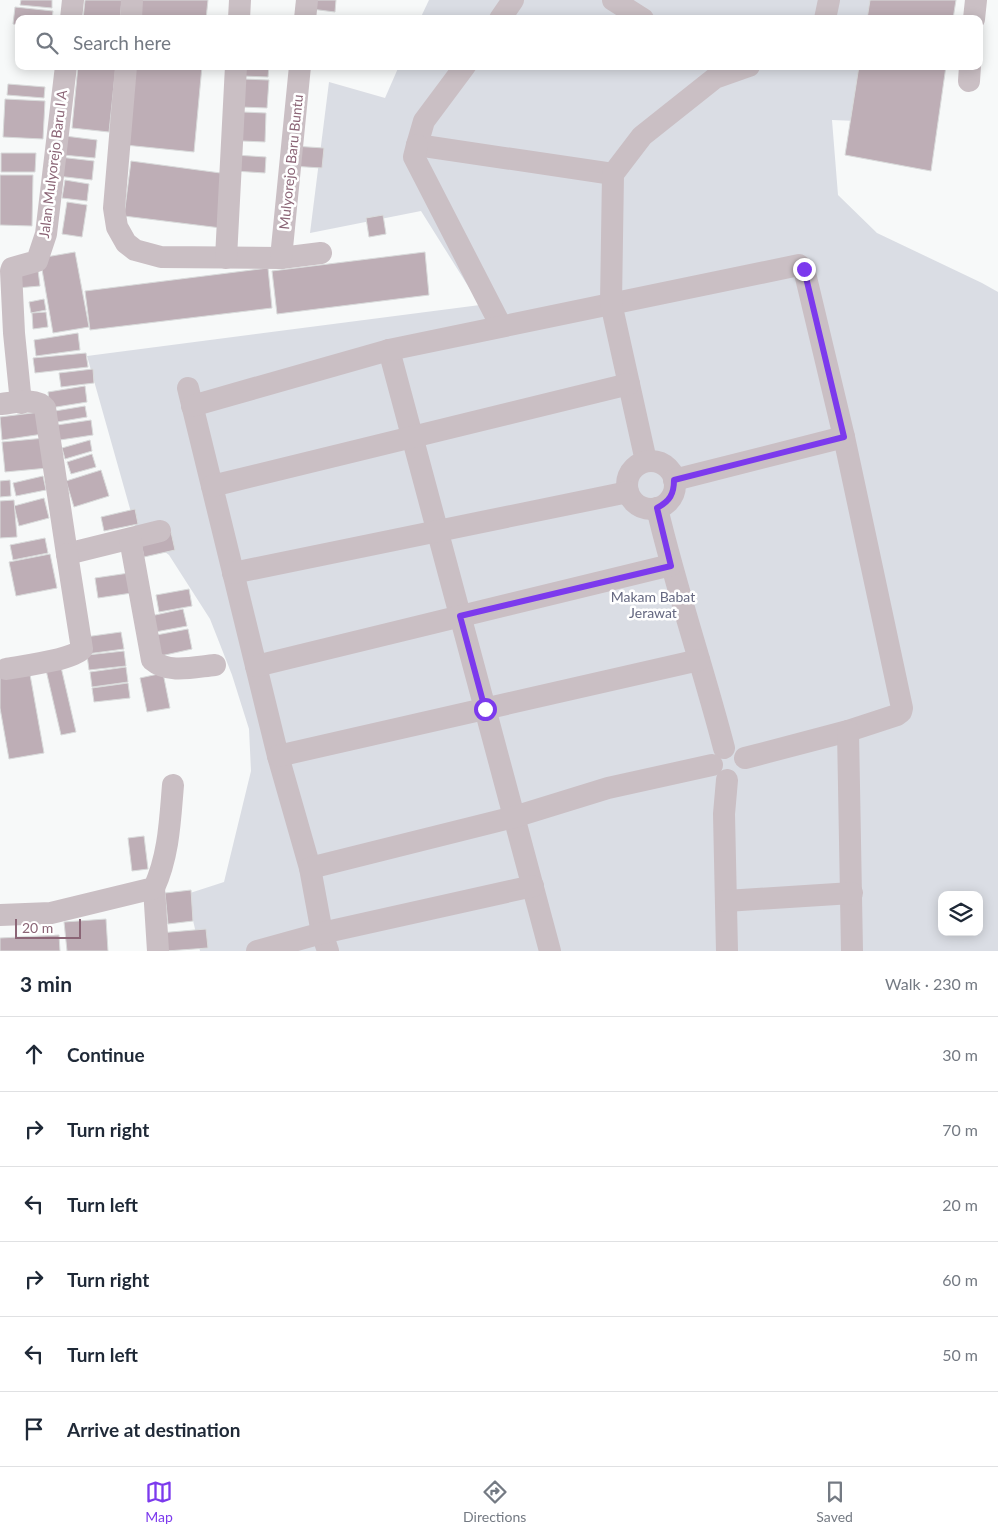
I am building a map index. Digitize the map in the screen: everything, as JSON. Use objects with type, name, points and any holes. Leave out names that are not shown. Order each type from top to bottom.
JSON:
[{"type":"street","points":[[71,15],[73,0]]},
{"type":"street","points":[[131,15],[132,0]]},
{"type":"street","points":[[239,15],[240,0]]},
{"type":"street","points":[[305,15],[307,0]]},
{"type":"street","points":[[503,15],[513,0]]},
{"type":"street","points":[[613,0],[637,15]]},
{"type":"street","points":[[827,15],[829,0]]},
{"type":"street","points":[[974,15],[976,0]]},
{"type":"street","name":"Jalan Mulyorejo Baru I A","points":[[10,403],[14,333],[11,271],[12,268],[37,261],[46,234],[66,70]]},
{"type":"street","points":[[126,70],[114,208],[117,227],[126,243],[135,250],[161,257],[281,258],[321,253]]},
{"type":"street","points":[[226,258],[236,70]]},
{"type":"street","name":"Mulyorejo Baru Buntu","points":[[281,258],[300,70]]},
{"type":"street","points":[[462,70],[424,121],[414,157],[501,326]]},
{"type":"street","points":[[646,461],[611,303],[613,174],[642,136],[708,72],[722,70]]},
{"type":"street","points":[[417,144],[613,174]]},
{"type":"street","points":[[325,942],[310,868],[278,756],[190,397],[389,350],[799,265],[804,269],[844,437],[902,708],[901,712],[896,715],[848,731],[745,758],[737,749],[730,747],[721,764]]},
{"type":"street","points":[[389,350],[550,951]]},
{"type":"street","points":[[212,486],[629,384]]},
{"type":"street","points":[[6,668],[58,659],[76,654],[82,649],[46,412],[43,405],[36,402],[10,403]]},
{"type":"street","points":[[674,480],[844,437]]},
{"type":"street","points":[[646,461],[656,461],[664,465],[671,471],[674,480],[674,489],[671,497],[665,504],[657,508],[639,506],[632,500],[628,492],[627,482],[630,472],[646,461]]},
{"type":"street","points":[[233,573],[628,492]]},
{"type":"street","points":[[657,508],[671,566],[708,686],[721,764],[727,951]]},
{"type":"street","points":[[67,554],[160,531]]},
{"type":"street","points":[[130,539],[152,660],[160,666],[174,668],[215,665]]},
{"type":"street","points":[[256,666],[671,566]]},
{"type":"street","points":[[278,756],[699,660]]},
{"type":"street","points":[[848,731],[852,951]]},
{"type":"street","points":[[310,868],[514,817],[608,788],[721,764]]},
{"type":"street","points":[[158,951],[154,888],[167,846],[173,784]]},
{"type":"street","points":[[257,951],[325,942],[533,886]]},
{"type":"street","points":[[0,915],[52,912],[154,888]]},
{"type":"street","points":[[726,901],[852,893]]},
{"type":"green space","points":[[429,0],[876,0],[874,15],[422,15]]},
{"type":"green space","name":"Makam Babat Jerawat","points":[[397,70],[864,70],[857,121],[832,120],[838,195],[877,233],[998,292],[998,951],[200,951],[187,894],[224,882],[251,771],[249,729],[232,675],[210,619],[169,555],[136,530],[87,356],[480,305],[421,211],[310,233],[329,82],[385,98]]},
{"type":"building","points":[[21,0],[52,0],[52,8],[20,5]]},
{"type":"building","points":[[85,0],[122,0],[120,15],[83,15]]},
{"type":"building","points":[[139,0],[208,0],[206,15],[137,15]]},
{"type":"building","points":[[312,0],[336,0],[335,12],[311,9]]},
{"type":"building","points":[[870,0],[956,0],[954,15],[868,15]]},
{"type":"building","points":[[15,7],[53,11],[52,15],[15,15],[15,24],[13,24]]},
{"type":"building","points":[[78,70],[116,70],[109,132],[72,128]]},
{"type":"building","points":[[133,70],[202,70],[194,152],[125,145]]},
{"type":"building","points":[[244,70],[269,70],[268,77],[243,76]]},
{"type":"building","points":[[858,70],[945,70],[931,171],[845,155]]},
{"type":"building","points":[[242,79],[269,80],[267,108],[240,107]]},
{"type":"building","points":[[8,84],[45,87],[44,98],[7,95]]},
{"type":"building","points":[[5,99],[45,101],[43,139],[3,137]]},
{"type":"building","points":[[243,112],[266,113],[265,142],[242,141]]},
{"type":"building","points":[[65,136],[97,140],[95,158],[63,155]]},
{"type":"building","points":[[293,146],[324,148],[322,168],[291,166]]},
{"type":"building","points":[[1,153],[36,153],[35,172],[1,172]]},
{"type":"building","points":[[235,155],[266,157],[265,173],[234,171]]},
{"type":"building","points":[[59,157],[94,161],[92,180],[57,176]]},
{"type":"building","points":[[131,161],[228,174],[221,228],[124,216]]},
{"type":"building","points":[[0,175],[33,175],[32,226],[0,225]]},
{"type":"building","points":[[65,180],[89,184],[87,201],[62,198]]},
{"type":"building","points":[[67,202],[87,205],[82,237],[62,234]]},
{"type":"building","points":[[383,215],[386,234],[369,237],[366,218]]},
{"type":"building","points":[[75,252],[89,327],[53,333],[40,258]]},
{"type":"building","points":[[425,252],[429,295],[277,314],[272,271]]},
{"type":"building","points":[[268,268],[272,308],[90,330],[85,291]]},
{"type":"building","points":[[38,270],[40,286],[17,288],[16,272]]},
{"type":"building","points":[[44,299],[46,310],[31,313],[29,302]]},
{"type":"building","points":[[46,312],[48,327],[33,329],[32,313]]},
{"type":"building","points":[[78,333],[80,350],[36,356],[34,340]]},
{"type":"building","points":[[86,353],[88,367],[35,373],[33,358]]},
{"type":"building","points":[[93,369],[94,383],[61,387],[59,373]]},
{"type":"building","points":[[85,386],[87,402],[50,408],[48,392]]},
{"type":"building","points":[[85,406],[87,417],[57,422],[55,411]]},
{"type":"building","points":[[40,412],[43,434],[2,440],[0,417]]},
{"type":"building","points":[[91,420],[93,435],[60,440],[57,425]]},
{"type":"building","points":[[45,438],[48,468],[5,472],[2,442]]},
{"type":"building","points":[[90,440],[92,451],[65,459],[62,448]]},
{"type":"building","points":[[92,454],[96,467],[71,474],[67,462]]},
{"type":"building","points":[[101,470],[109,496],[74,507],[66,481]]},
{"type":"building","points":[[43,476],[46,490],[16,496],[13,483]]},
{"type":"building","points":[[10,480],[11,496],[0,497],[0,481]]},
{"type":"building","points":[[44,498],[49,518],[19,526],[14,506]]},
{"type":"building","points":[[14,500],[17,537],[0,538],[0,501]]},
{"type":"building","points":[[135,509],[138,524],[104,531],[101,517]]},
{"type":"building","points":[[171,532],[175,550],[144,557],[140,539]]},
{"type":"building","points":[[45,538],[48,553],[13,560],[10,545]]},
{"type":"building","points":[[50,554],[57,588],[16,596],[9,562]]},
{"type":"building","points":[[129,573],[132,593],[98,598],[95,578]]},
{"type":"building","points":[[189,589],[192,606],[159,612],[156,595]]},
{"type":"building","points":[[183,609],[187,626],[150,633],[146,617]]},
{"type":"building","points":[[188,629],[192,649],[156,657],[151,636]]},
{"type":"building","points":[[121,632],[124,649],[87,654],[85,637]]},
{"type":"building","points":[[124,651],[126,666],[89,670],[87,655]]},
{"type":"building","points":[[61,667],[76,732],[61,735],[46,670]]},
{"type":"building","points":[[126,667],[128,682],[92,687],[90,672]]},
{"type":"building","points":[[29,669],[44,753],[9,759],[0,708],[0,675]]},
{"type":"building","points":[[163,673],[170,708],[147,712],[140,678]]},
{"type":"building","points":[[128,683],[130,698],[94,702],[92,688]]},
{"type":"building","points":[[144,836],[148,869],[132,871],[128,838]]},
{"type":"building","points":[[191,890],[193,921],[168,924],[165,893]]},
{"type":"building","points":[[106,919],[108,951],[67,951],[64,922]]},
{"type":"building","points":[[206,929],[208,948],[166,951],[159,933]]},
{"type":"building","points":[[59,935],[60,951],[0,951],[0,938]]},
{"type":"route","points":[[485,709],[460,616],[671,566],[657,508],[665,504],[671,497],[674,489],[674,480],[844,437],[804,269]]}]
